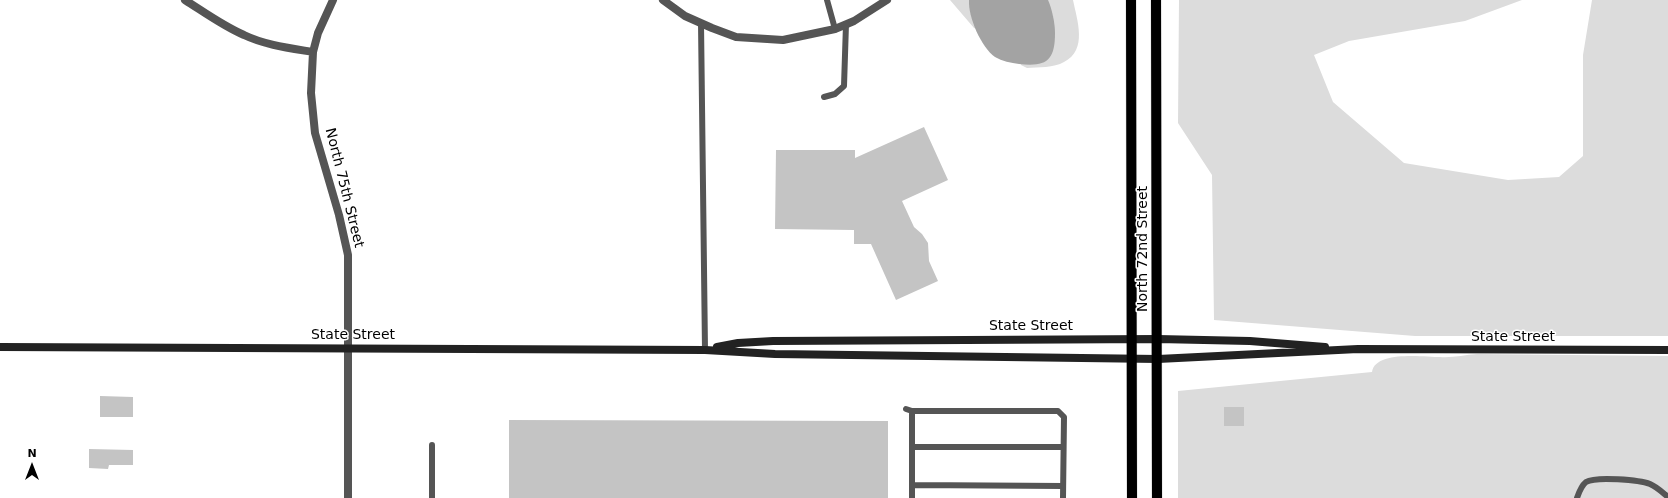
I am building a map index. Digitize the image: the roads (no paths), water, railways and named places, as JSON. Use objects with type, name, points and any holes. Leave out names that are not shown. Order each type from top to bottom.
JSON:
[{"type":"main road","name":"North 72nd Street","points":[[1131,0],[1132,498]]},
{"type":"main road","name":"North 72nd Street","points":[[1156,0],[1158,339],[1157,498]]},
{"type":"street","points":[[185,0],[243,35],[280,46],[312,52]]},
{"type":"street","name":"North 75th Street","points":[[333,0],[318,33],[312,52],[310,92],[315,133],[339,215],[348,255],[348,498]]},
{"type":"street","points":[[663,0],[685,16],[736,37],[777,40],[806,36],[835,29],[854,21],[887,0]]},
{"type":"street","name":"State Street","points":[[705,350],[738,343],[773,341],[1132,339],[1250,341],[1358,349]]},
{"type":"street","name":"State Street","points":[[0,347],[705,350],[775,354],[1132,359],[1358,349],[1668,350]]},
{"type":"lane","points":[[827,0],[835,29]]},
{"type":"lane","points":[[701,23],[705,350]]},
{"type":"lane","points":[[824,97],[835,94],[844,86],[846,24]]},
{"type":"lane","points":[[912,498],[912,447],[909,410],[1058,411],[1064,418],[1063,498]]},
{"type":"lane","points":[[432,445],[432,498]]},
{"type":"lane","points":[[912,447],[1064,447]]},
{"type":"lane","points":[[1577,498],[1586,482],[1597,480],[1645,483],[1657,488],[1668,497]]},
{"type":"lane","points":[[912,485],[1063,486]]}]
